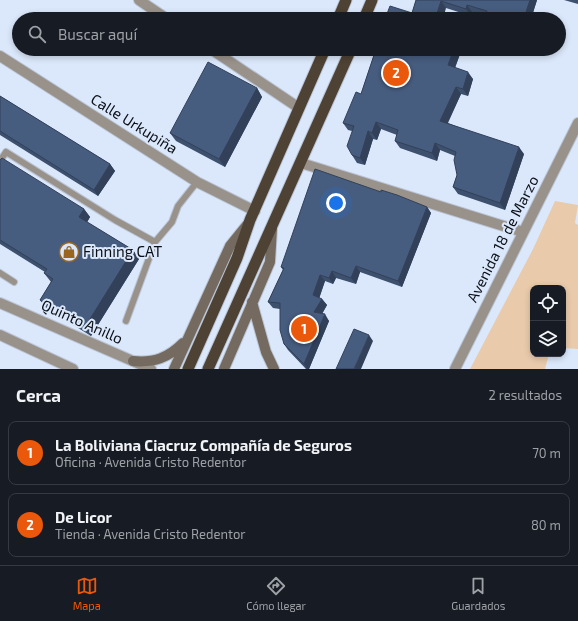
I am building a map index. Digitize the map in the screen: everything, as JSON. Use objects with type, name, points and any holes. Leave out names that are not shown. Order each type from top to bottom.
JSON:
[{"type":"highway","points":[[341,12],[346,0]]},
{"type":"highway","points":[[367,12],[372,0]]},
{"type":"highway","points":[[187,369],[237,258],[253,216],[322,56]]},
{"type":"highway","points":[[208,369],[253,265],[272,228],[348,56]]},
{"type":"main road","points":[[174,369],[230,246],[253,216]]},
{"type":"main road","points":[[224,369],[270,262],[272,228]]},
{"type":"main road","points":[[252,302],[266,352],[274,369]]},
{"type":"main road","points":[[133,361],[147,362],[158,360],[170,354],[188,339]]},
{"type":"main road","points":[[187,369],[184,359],[188,339]]},
{"type":"main road","points":[[219,369],[229,356]]},
{"type":"street","points":[[139,0],[157,12]]},
{"type":"street","name":"Calle Urkupiña","points":[[0,56],[253,216]]},
{"type":"street","points":[[221,56],[299,108]]},
{"type":"street","name":"Avenida 18 de Marzo","points":[[455,369],[578,123]]},
{"type":"street","points":[[301,163],[524,232]]},
{"type":"street","name":"Quinto Anillo","points":[[0,302],[151,369]]},
{"type":"street","points":[[0,335],[73,369]]},
{"type":"lane","points":[[0,161],[6,152],[115,220],[155,242]]},
{"type":"lane","points":[[126,321],[155,242],[172,222],[178,206],[197,182]]},
{"type":"lane","points":[[0,273],[14,282]]},
{"type":"shaded area","points":[[555,201],[578,205],[575,223],[578,225],[578,349],[566,348],[566,285],[530,285],[530,357],[548,357],[545,369],[470,369],[533,249]]},
{"type":"building","points":[[416,0],[530,0],[526,12],[487,12],[467,5],[466,9],[441,1],[437,12],[412,12]]},
{"type":"building","points":[[390,6],[409,12],[388,12]]},
{"type":"building","points":[[374,56],[451,56],[448,65],[468,72],[463,89],[456,87],[440,121],[519,147],[500,203],[453,187],[457,175],[454,160],[456,152],[435,143],[432,153],[395,141],[398,130],[376,122],[372,133],[368,131],[360,158],[352,155],[347,146],[354,126],[343,123],[356,92],[361,94]]},
{"type":"building","points":[[208,62],[257,88],[219,159],[170,133]]},
{"type":"building","points":[[0,96],[110,164],[94,190],[0,131]]},
{"type":"building","name":"Finning CAT","points":[[2,158],[84,209],[79,217],[133,250],[85,327],[40,300],[53,279],[44,273],[47,269],[0,240],[0,160]]},
{"type":"building","points":[[315,169],[381,192],[381,190],[397,195],[427,207],[398,281],[356,266],[351,278],[332,271],[329,278],[320,275],[313,295],[322,299],[314,312],[325,314],[304,364],[284,344],[280,330],[280,303],[268,302],[284,268],[281,267]]},
{"type":"building","points":[[354,329],[369,335],[354,369],[336,369]]},
{"type":"place","name":"De Licor","points":[[396,73]]},
{"type":"place","name":"Finning CAT","points":[[69,252]]},
{"type":"place","name":"La Boliviana Ciacruz Compañía de Seguros","points":[[304,329]]}]
